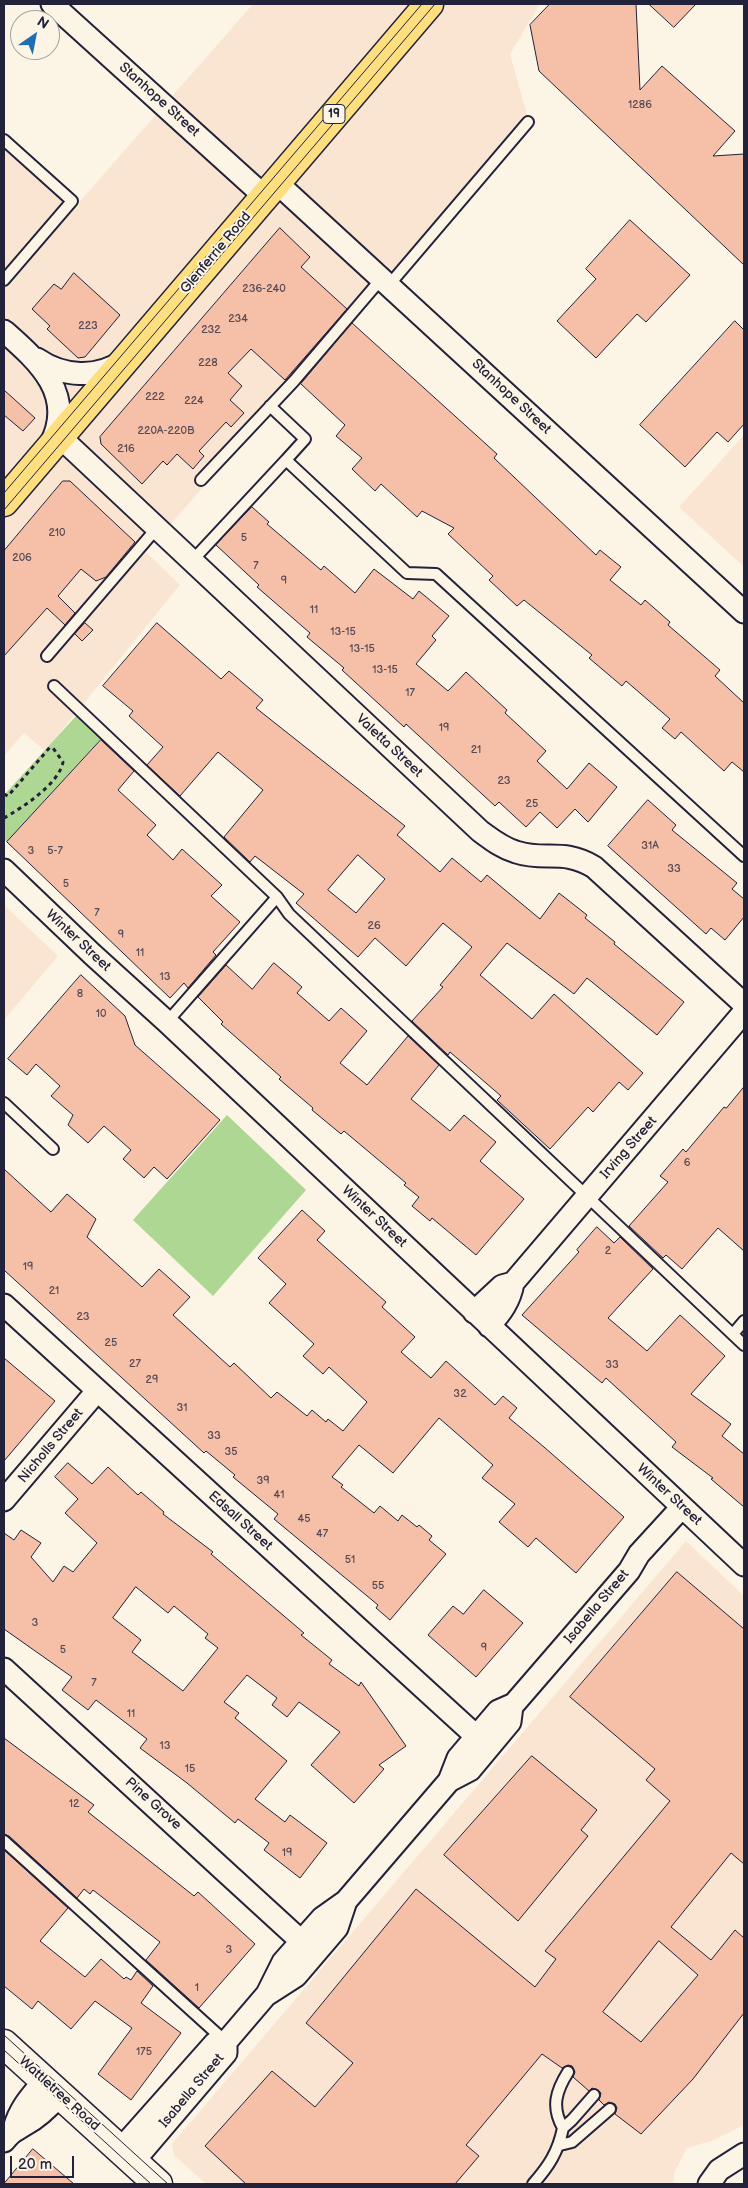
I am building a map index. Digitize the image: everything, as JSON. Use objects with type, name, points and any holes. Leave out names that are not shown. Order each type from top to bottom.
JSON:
[{"type":"main road","name":"Glenferrie Road","points":[[4,502],[428,4]]},
{"type":"main road","name":"Wattletree Road","points":[[4,2044],[158,2184]]},
{"type":"street","name":"Stanhope Street","points":[[52,4],[270,189],[385,282],[744,612]]},
{"type":"street","points":[[4,331],[29,353],[50,367],[66,372],[82,374],[107,370],[126,359]]},
{"type":"street","points":[[29,353],[46,373],[58,405],[52,445]]},
{"type":"street","name":"Valetta Street","points":[[52,445],[156,529],[480,830],[498,844],[517,852],[535,856],[560,855],[573,857],[594,867],[744,1004]]},
{"type":"street","name":"Winter Street","points":[[4,870],[744,1565]]},
{"type":"street","name":"Irving Street","points":[[482,1319],[504,1309],[511,1295],[513,1283],[744,1012]]},
{"type":"street","name":"Edsall Street","points":[[4,1305],[476,1736]]},
{"type":"street","name":"Nicholls Street","points":[[4,1500],[97,1391]]},
{"type":"street","name":"Isabella Street","points":[[126,2156],[226,2053],[226,2042],[267,1994],[283,1962],[322,1918],[346,1901],[449,1781],[458,1758],[476,1736],[498,1711],[512,1706],[629,1571],[639,1554],[682,1507]]},
{"type":"street","name":"Pine Grove","points":[[4,1669],[301,1941]]},
{"type":"street","name":"Isabella Street","points":[[449,1781],[470,1770],[510,1722],[512,1706]]},
{"type":"street","points":[[476,1736],[480,1741],[480,1758]]},
{"type":"street","name":"Isabella Street","points":[[267,1994],[296,1976],[336,1928],[346,1901]]},
{"type":"street","points":[[9,2135],[39,2116],[52,2088]]},
{"type":"street","points":[[709,2184],[719,2170],[744,2154]]},
{"type":"lane","points":[[201,480],[385,282],[528,122]]},
{"type":"lane","points":[[4,140],[72,201],[4,280]]},
{"type":"lane","points":[[191,562],[305,439],[270,406]]},
{"type":"lane","points":[[286,460],[407,574],[436,574],[744,856]]},
{"type":"lane","points":[[48,656],[156,529]]},
{"type":"lane","points":[[54,686],[277,897],[289,914],[744,1345]]},
{"type":"lane","points":[[167,1022],[277,897]]},
{"type":"lane","points":[[4,1103],[53,1148]]},
{"type":"lane","points":[[732,1334],[744,1321]]},
{"type":"lane","points":[[4,1841],[226,2042]]},
{"type":"lane","points":[[533,2184],[552,2161],[560,2145],[562,2128],[556,2116],[557,2096],[560,2084],[568,2072]]},
{"type":"lane","points":[[562,2128],[572,2120],[594,2095]]},
{"type":"lane","points":[[560,2145],[572,2142],[610,2109]]},
{"type":"path","points":[[4,794],[8,796],[52,747],[63,762],[59,774],[28,805],[4,818]]},
{"type":"shaded area","points":[[253,4],[540,4],[510,54],[528,118],[146,552],[180,585],[45,751],[24,733],[4,756],[4,288]]},
{"type":"shaded area","points":[[4,145],[63,198],[64,202],[4,272]]},
{"type":"shaded area","points":[[744,435],[744,567],[679,507]]},
{"type":"shaded area","points":[[4,905],[58,956],[4,1020]]},
{"type":"shaded area","points":[[686,1541],[744,1596],[744,2125],[714,2140],[687,2148],[675,2171],[673,2184],[206,2184],[174,2155],[172,2144]]},
{"type":"green space","points":[[76,716],[101,739],[7,842],[4,839],[4,795]]},
{"type":"green space","points":[[227,1115],[306,1190],[213,1296],[133,1220]]},
{"type":"building","points":[[550,4],[636,4],[640,90],[662,66],[735,131],[713,156],[744,154],[744,265],[539,71],[530,25]]},
{"type":"building","points":[[649,4],[696,4],[674,27]]},
{"type":"building","points":[[630,220],[690,275],[646,322],[637,314],[596,358],[557,321],[596,279],[586,269]]},
{"type":"building","points":[[280,228],[310,257],[301,267],[347,309],[285,380],[251,349],[228,373],[242,386],[230,400],[244,413],[231,427],[226,422],[199,451],[204,456],[193,469],[177,454],[167,465],[163,461],[142,484],[101,444],[100,437]]},
{"type":"building","points":[[74,273],[120,315],[85,357],[78,358],[47,329],[50,326],[32,309],[54,284],[61,289]]},
{"type":"building","points":[[735,321],[744,330],[744,424],[728,442],[717,432],[685,467],[640,425]]},
{"type":"building","points":[[352,323],[497,454],[494,458],[596,555],[600,550],[621,567],[610,580],[641,605],[645,600],[670,622],[668,625],[720,670],[715,676],[744,703],[744,772],[732,762],[724,771],[681,732],[675,739],[662,728],[670,719],[626,681],[622,686],[589,658],[592,655],[524,600],[517,606],[489,580],[493,576],[448,534],[454,528],[422,511],[417,517],[381,484],[375,491],[352,469],[362,458],[336,436],[345,425],[301,384]]},
{"type":"building","points":[[4,390],[35,418],[23,431],[4,415]]},
{"type":"building","points":[[63,481],[70,481],[135,542],[106,577],[96,581],[81,569],[58,596],[75,613],[65,625],[47,608],[4,656],[4,551]]},
{"type":"building","points":[[252,507],[269,522],[267,524],[321,570],[324,566],[355,593],[374,569],[413,599],[419,591],[449,616],[432,636],[436,640],[416,664],[448,691],[466,672],[507,710],[505,713],[546,751],[537,761],[567,789],[589,763],[617,787],[588,822],[575,809],[557,828],[540,812],[526,827],[499,802],[495,806],[406,724],[404,727],[342,670],[344,668],[307,637],[310,633],[257,587],[259,585],[216,545]]},
{"type":"building","points":[[85,623],[93,630],[82,641],[75,634]]},
{"type":"building","points":[[157,623],[221,679],[229,671],[263,700],[256,708],[405,826],[397,835],[440,872],[452,858],[481,882],[487,875],[540,919],[559,893],[587,915],[585,918],[615,942],[614,944],[684,1002],[657,1035],[587,978],[574,994],[507,943],[480,975],[532,1019],[554,994],[643,1073],[628,1090],[619,1082],[593,1112],[588,1107],[550,1149],[497,1100],[501,1096],[450,1052],[448,1055],[412,1021],[443,987],[440,985],[472,947],[443,923],[406,966],[375,938],[358,957],[296,903],[304,894],[255,856],[250,862],[224,837],[263,790],[218,752],[180,796],[147,765],[163,747],[129,716],[133,711],[103,686]],"holes":[[[358,855],[385,879],[356,913],[328,890]]]},
{"type":"building","points":[[101,740],[134,771],[118,790],[156,825],[147,835],[173,860],[182,849],[222,885],[211,896],[240,922],[213,952],[216,955],[188,988],[184,983],[170,998],[7,842]]},
{"type":"building","points":[[648,800],[676,825],[672,830],[737,883],[732,889],[744,899],[744,917],[725,940],[711,928],[706,934],[608,846]]},
{"type":"building","points":[[274,963],[302,987],[297,993],[329,1021],[341,1008],[367,1031],[340,1063],[367,1085],[408,1036],[439,1065],[411,1099],[450,1131],[464,1115],[496,1142],[480,1161],[524,1199],[476,1255],[432,1218],[430,1221],[412,1206],[419,1197],[404,1185],[406,1183],[344,1131],[341,1134],[312,1110],[313,1108],[279,1079],[281,1077],[221,1024],[223,1022],[198,997],[226,965],[252,989]]},
{"type":"building","points":[[81,975],[125,1016],[135,1045],[220,1120],[167,1179],[154,1167],[144,1178],[123,1159],[131,1150],[104,1126],[88,1143],[68,1125],[73,1115],[51,1096],[60,1086],[36,1064],[27,1075],[8,1059]]},
{"type":"building","points":[[744,1087],[744,1251],[718,1228],[682,1269],[666,1255],[663,1258],[629,1226],[668,1182],[660,1176],[683,1149],[686,1152],[724,1107],[726,1108]]},
{"type":"building","points":[[4,1169],[51,1212],[67,1194],[96,1219],[87,1237],[142,1287],[159,1269],[190,1297],[173,1315],[230,1367],[234,1363],[271,1398],[277,1392],[307,1416],[312,1410],[326,1422],[328,1419],[343,1431],[367,1402],[329,1367],[323,1374],[303,1356],[314,1344],[269,1303],[286,1284],[258,1258],[302,1210],[325,1231],[317,1240],[386,1302],[382,1307],[415,1337],[401,1352],[431,1378],[446,1361],[495,1405],[503,1396],[517,1408],[509,1418],[624,1517],[576,1573],[536,1538],[528,1547],[499,1522],[515,1504],[482,1478],[493,1465],[439,1418],[393,1473],[359,1445],[332,1477],[343,1485],[341,1487],[374,1513],[380,1506],[398,1521],[402,1515],[417,1527],[419,1525],[432,1536],[429,1540],[446,1554],[390,1620],[376,1608],[378,1605],[274,1519],[278,1514],[233,1477],[235,1475],[206,1451],[204,1453],[4,1270]]},
{"type":"building","points":[[597,1227],[614,1243],[620,1237],[653,1269],[608,1318],[647,1351],[680,1315],[725,1356],[691,1394],[731,1424],[722,1436],[744,1454],[744,1507],[711,1479],[713,1478],[672,1447],[676,1442],[606,1378],[602,1383],[522,1315],[579,1252],[577,1250]]},
{"type":"building","points":[[4,1358],[55,1401],[4,1461]]},
{"type":"building","points":[[68,1463],[92,1484],[108,1467],[138,1495],[141,1492],[164,1512],[163,1514],[213,1552],[211,1554],[304,1633],[301,1635],[332,1660],[329,1664],[359,1686],[361,1682],[406,1746],[379,1765],[384,1769],[354,1803],[311,1765],[340,1732],[299,1702],[287,1717],[272,1705],[277,1698],[247,1675],[224,1702],[239,1713],[235,1718],[287,1761],[255,1799],[285,1822],[290,1815],[327,1843],[300,1878],[264,1850],[269,1843],[238,1819],[235,1823],[187,1783],[140,1748],[147,1739],[96,1700],[88,1710],[62,1690],[72,1677],[4,1629],[4,1533],[14,1540],[21,1530],[41,1543],[31,1557],[53,1582],[64,1566],[73,1572],[97,1543],[65,1513],[78,1499],[55,1477]],"holes":[[[136,1587],[168,1613],[174,1606],[208,1634],[205,1638],[218,1648],[183,1691],[132,1652],[141,1640],[113,1618]]]},
{"type":"building","points":[[677,1572],[744,1629],[744,1864],[731,1853],[671,1927],[711,1960],[735,1930],[744,1938],[744,2013],[693,2079],[641,2134],[615,2114],[617,2108],[615,2104],[609,2102],[604,2105],[599,2100],[601,2093],[598,2090],[592,2088],[589,2091],[573,2077],[575,2072],[572,2066],[568,2065],[562,2068],[542,2054],[466,2145],[479,2156],[455,2184],[246,2184],[205,2146],[272,2071],[315,2107],[353,2063],[306,2023],[416,1889],[535,1987],[556,1959],[545,1951],[670,1801],[646,1780],[655,1769],[570,1697]],"holes":[[[659,1941],[698,1975],[641,2042],[603,2012]]]},
{"type":"building","points":[[484,1590],[523,1623],[476,1677],[428,1635],[453,1606],[463,1614]]},
{"type":"building","points":[[4,1738],[94,1805],[88,1812],[194,1896],[198,1892],[255,1944],[199,2008],[146,1960],[160,1942],[93,1890],[90,1894],[84,1889],[77,1898],[9,1836],[4,1834]]},
{"type":"building","points":[[532,1756],[597,1810],[581,1830],[588,1836],[518,1921],[444,1855]]},
{"type":"building","points":[[4,1850],[68,1908],[40,1941],[85,1977],[101,1959],[124,1979],[126,1977],[131,1980],[137,1971],[153,1986],[141,2003],[181,2033],[131,2100],[98,2074],[132,2028],[95,2001],[71,2029],[38,2001],[32,2009],[4,1986]]},
{"type":"building","points":[[33,2149],[74,2184],[4,2184]]},
{"type":"tram line","points":[[4,493],[422,4]]},
{"type":"tram line","points":[[4,510],[435,4]]},
{"type":"tram line","points":[[4,2035],[168,2184]]},
{"type":"tram line","points":[[4,2050],[151,2184]]}]
